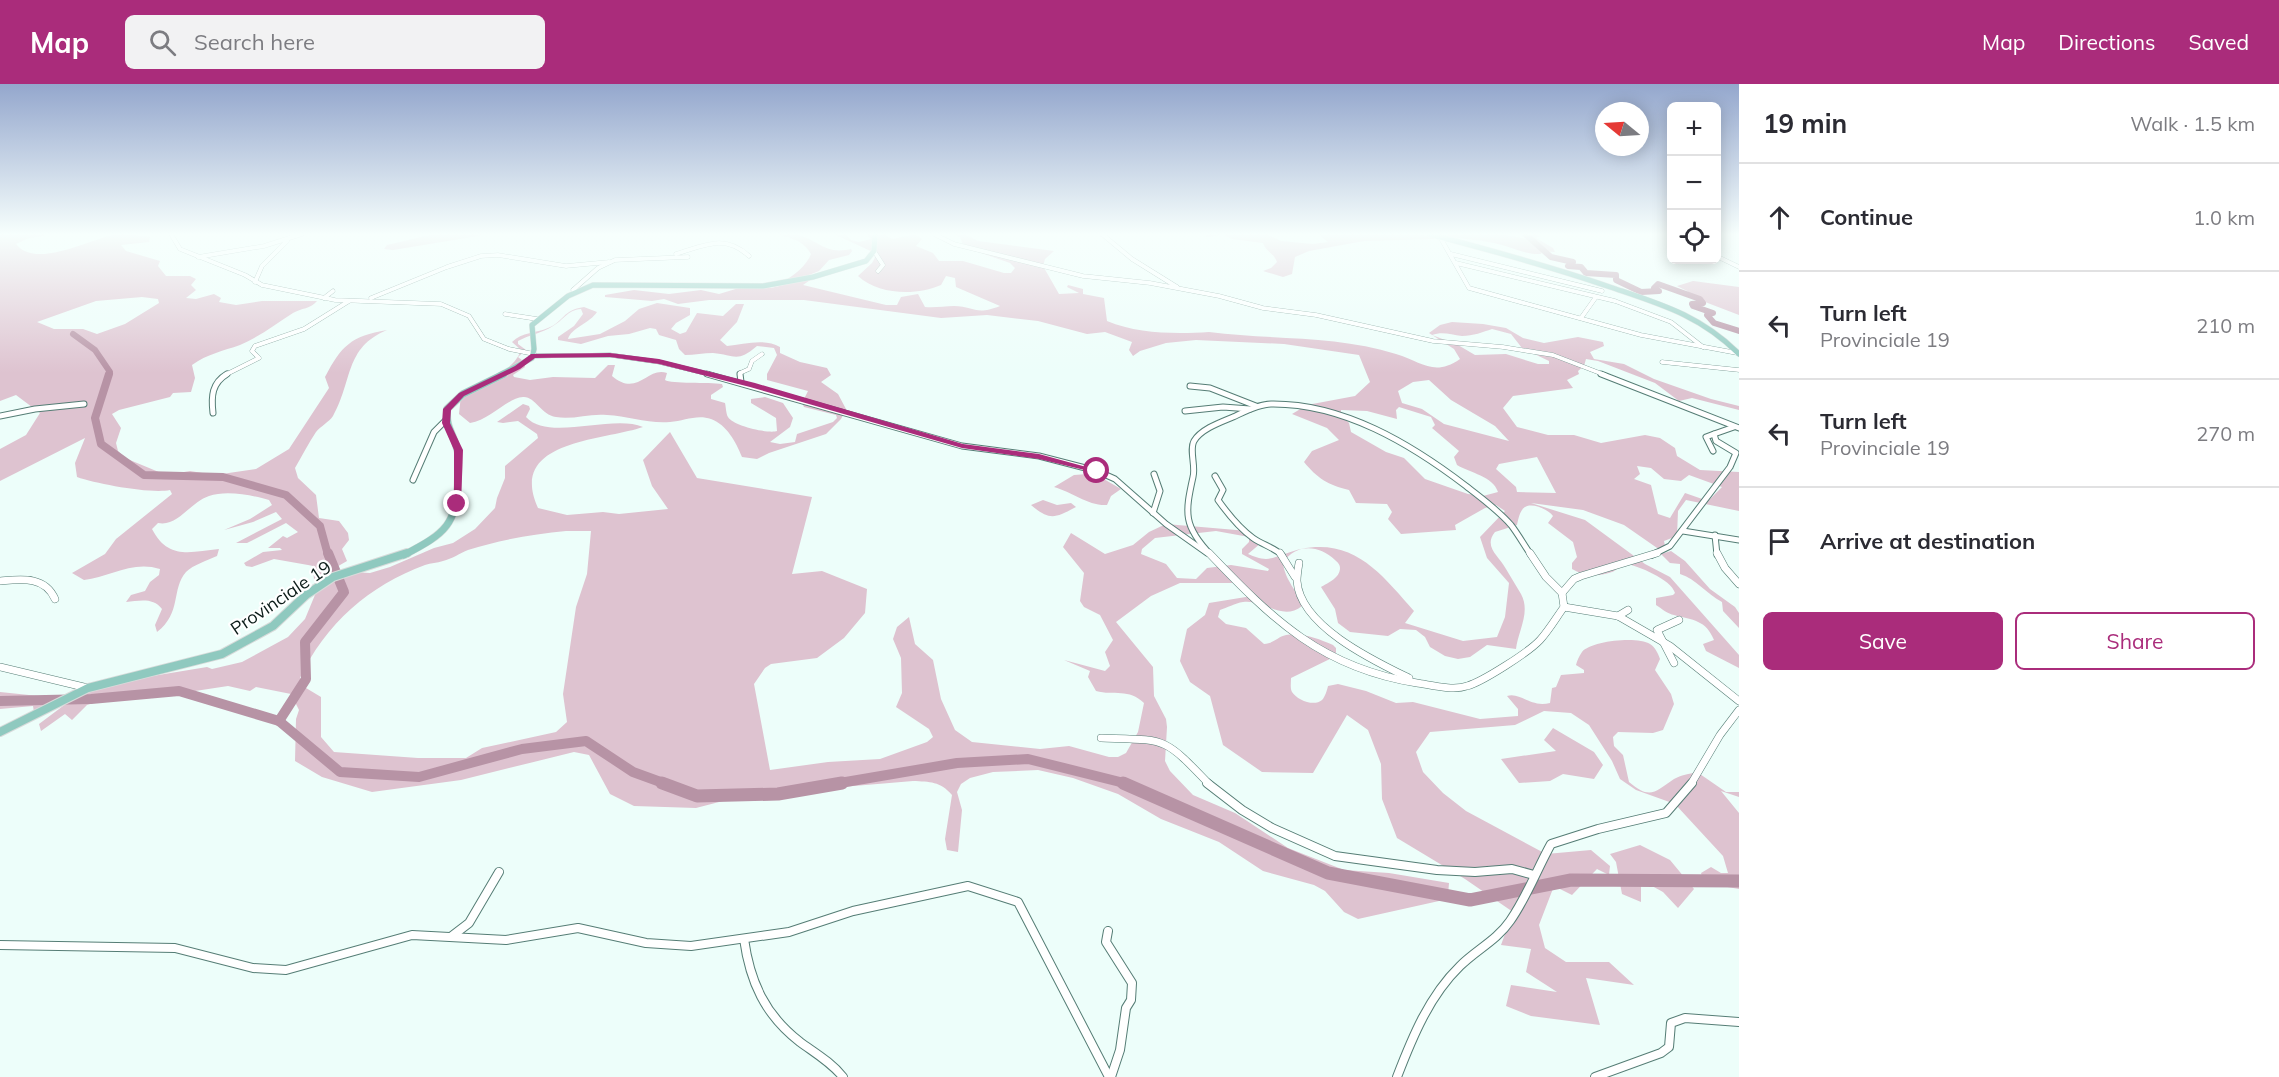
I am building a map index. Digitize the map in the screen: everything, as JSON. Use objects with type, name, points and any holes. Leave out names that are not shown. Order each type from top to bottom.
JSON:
[{"type":"main road","points":[[446,420],[446,412],[454,400],[518,368],[534,355],[535,345],[531,329],[537,319],[574,292],[588,286],[606,284],[775,285],[795,280]]},
{"type":"main road","points":[[1594,280],[1679,310],[1720,335],[1738,354]]},
{"type":"main road","name":"Provinciale 19","points":[[0,732],[88,688],[222,654],[273,626],[306,595],[333,577],[404,555],[432,540],[451,521],[457,504],[458,450],[446,420]]},
{"type":"street","points":[[362,301],[417,280]]},
{"type":"street","points":[[574,292],[573,290],[583,280]]},
{"type":"street","points":[[1126,280],[1185,290],[1263,308],[1316,315],[1433,341],[1503,347],[1553,356],[1738,427]]},
{"type":"street","points":[[1166,280],[1185,290]]},
{"type":"street","points":[[1465,280],[1469,288],[1581,318],[1738,354]]},
{"type":"street","points":[[1527,280],[1596,297],[1671,322],[1705,348]]},
{"type":"street","points":[[1558,280],[1602,291]]},
{"type":"street","points":[[255,282],[323,298],[349,301],[425,302],[450,307],[469,316],[484,339],[509,349],[534,355],[618,355],[659,362],[741,382],[962,446],[1039,456],[1097,471],[1115,479],[1153,513],[1210,555],[1300,638],[1316,649],[1342,662],[1423,685],[1466,687],[1511,661],[1539,641],[1564,607],[1562,593],[1546,577],[1516,532],[1501,515],[1419,450],[1368,426],[1334,414],[1288,405],[1256,406],[1200,433],[1192,444],[1195,465],[1187,503],[1187,517],[1196,536],[1210,555]]},
{"type":"street","points":[[323,298],[333,291]]},
{"type":"street","points":[[1581,318],[1596,297]]},
{"type":"street","points":[[213,413],[212,392],[215,384],[223,375],[259,358],[252,351],[255,346],[304,329],[320,316],[349,301]]},
{"type":"street","points":[[505,314],[537,319]]},
{"type":"street","points":[[741,382],[740,373],[749,369],[752,361],[762,354]]},
{"type":"street","points":[[1662,362],[1739,370]]},
{"type":"street","points":[[1190,387],[1210,388],[1256,406]]},
{"type":"street","points":[[0,416],[84,404]]},
{"type":"street","points":[[1185,411],[1223,407],[1250,409]]},
{"type":"street","points":[[414,480],[434,432],[446,420]]},
{"type":"street","points":[[1698,440],[1738,427]]},
{"type":"street","points":[[1562,593],[1574,579],[1581,576],[1664,550],[1683,531],[1719,484],[1736,455],[1734,450],[1716,441],[1714,434]]},
{"type":"street","points":[[1706,437],[1713,451]]},
{"type":"street","points":[[1153,513],[1160,491],[1154,474]]},
{"type":"street","points":[[1215,476],[1223,490],[1218,500],[1232,519],[1254,539],[1274,548],[1283,556],[1296,578],[1299,593],[1337,637],[1368,657],[1423,685]]},
{"type":"street","points":[[1683,531],[1739,540]]},
{"type":"street","points":[[1715,535],[1714,544],[1720,559],[1739,584]]},
{"type":"street","points":[[1296,578],[1299,563]]},
{"type":"street","points":[[0,581],[37,580],[54,592],[55,599]]},
{"type":"street","points":[[1564,607],[1618,616],[1662,641],[1704,671],[1739,701]]},
{"type":"street","points":[[1618,616],[1628,610]]},
{"type":"street","points":[[1674,663],[1657,630],[1679,620]]},
{"type":"street","points":[[0,666],[88,688]]},
{"type":"street","points":[[1397,1077],[1437,995],[1456,970],[1504,929],[1521,902],[1551,844],[1598,828],[1666,813],[1673,807],[1698,772],[1739,710]]},
{"type":"street","points":[[1101,738],[1164,742],[1214,789],[1293,839],[1329,854],[1437,870],[1475,872],[1512,869],[1534,875]]},
{"type":"street","points":[[451,936],[469,923],[499,872]]},
{"type":"street","points":[[0,945],[174,948],[213,956],[253,968],[286,970],[404,936],[451,936],[506,940],[578,928],[668,946],[691,946],[789,932],[854,912],[968,886],[1018,902],[1110,1077]]},
{"type":"street","points":[[1108,931],[1106,942],[1132,984],[1131,1000],[1126,1008],[1120,1050],[1110,1077]]},
{"type":"street","points":[[744,939],[747,968],[767,1008],[780,1026],[825,1060],[843,1077]]},
{"type":"street","points":[[1595,1077],[1661,1053],[1669,1047],[1671,1023],[1685,1018],[1739,1022]]},
{"type":"shaded area","points":[[0,280],[195,280],[191,285],[196,290],[186,298],[196,299],[214,294],[221,298],[219,302],[236,305],[262,301],[317,301],[247,342],[209,355],[192,365],[195,378],[191,392],[173,393],[170,397],[119,410],[112,414],[121,428],[116,443],[118,451],[125,458],[166,475],[190,471],[215,475],[256,469],[289,449],[329,388],[325,377],[336,357],[356,339],[387,330],[373,337],[356,356],[333,416],[316,432],[295,468],[298,478],[316,495],[319,518],[339,521],[348,533],[349,540],[342,549],[347,561],[314,580],[313,566],[274,559],[252,567],[246,566],[244,563],[263,552],[282,550],[268,548],[283,536],[287,538],[298,532],[286,523],[247,543],[236,543],[282,519],[276,512],[253,522],[224,530],[250,519],[272,505],[269,500],[247,495],[223,493],[209,496],[178,518],[158,523],[152,529],[165,546],[173,550],[189,552],[219,549],[217,556],[186,572],[181,579],[170,617],[157,632],[155,625],[162,609],[158,605],[146,601],[126,602],[131,595],[145,591],[150,582],[159,575],[160,569],[140,566],[84,580],[72,573],[105,554],[116,539],[172,494],[170,490],[150,491],[124,488],[77,477],[75,463],[85,438],[0,481],[0,449],[26,435],[40,413],[16,395],[0,401]],"holes":[[[142,297],[158,299],[159,303],[125,324],[97,334],[83,329],[54,329],[37,322],[96,301]]]},
{"type":"shaded area","points":[[810,280],[803,285],[886,305],[897,305],[901,297],[918,294],[925,307],[961,306],[985,310],[1000,306],[956,287],[955,280],[1051,280],[1059,294],[1079,293],[1067,287],[1068,285],[1083,289],[1083,294],[1104,298],[1107,321],[1144,331],[1209,332],[1327,341],[1374,348],[1435,367],[1443,367],[1460,359],[1454,349],[1432,335],[1429,333],[1440,325],[1452,322],[1506,328],[1523,338],[1544,343],[1578,337],[1603,342],[1604,346],[1590,352],[1594,359],[1624,364],[1654,379],[1711,399],[1739,406],[1739,410],[1692,398],[1679,401],[1655,383],[1598,361],[1586,359],[1584,366],[1578,371],[1579,374],[1567,380],[1573,388],[1513,396],[1503,408],[1517,427],[1548,435],[1574,435],[1601,443],[1645,435],[1660,438],[1675,448],[1677,456],[1700,470],[1739,472],[1739,511],[1686,500],[1678,511],[1677,536],[1664,541],[1665,546],[1660,550],[1624,525],[1583,510],[1531,503],[1585,520],[1645,564],[1670,577],[1739,655],[1739,668],[1706,651],[1703,644],[1714,640],[1707,628],[1693,620],[1670,614],[1656,605],[1656,598],[1675,593],[1661,578],[1624,563],[1614,571],[1602,575],[1587,574],[1572,569],[1572,563],[1577,557],[1573,542],[1548,523],[1553,516],[1550,513],[1543,508],[1533,506],[1522,510],[1517,525],[1495,532],[1491,542],[1493,551],[1524,601],[1524,615],[1516,649],[1487,645],[1470,657],[1458,659],[1445,656],[1430,647],[1425,637],[1416,630],[1400,629],[1388,636],[1350,632],[1338,623],[1335,609],[1321,587],[1336,577],[1340,565],[1322,551],[1309,548],[1337,549],[1366,562],[1414,611],[1405,623],[1463,641],[1497,637],[1505,617],[1509,583],[1487,558],[1480,537],[1505,511],[1496,505],[1485,508],[1455,525],[1456,530],[1401,534],[1388,519],[1392,512],[1387,504],[1356,503],[1349,490],[1324,480],[1304,462],[1312,451],[1339,440],[1327,428],[1292,414],[1307,405],[1355,396],[1370,382],[1359,355],[1284,344],[1196,340],[1166,343],[1140,351],[1133,356],[1129,350],[1132,342],[1105,332],[1087,334],[1038,321],[987,315],[941,318],[804,300],[709,300],[678,304],[664,299],[652,301],[605,297],[605,295],[634,290],[669,294],[701,290],[719,294],[739,288],[771,288]],"holes":[[[1492,329],[1511,334],[1522,348],[1549,361],[1549,364],[1538,364],[1506,354],[1475,355],[1458,345],[1432,335],[1466,336]],[[1429,380],[1451,400],[1495,426],[1509,441],[1444,424],[1422,409],[1402,403],[1398,391],[1413,382]],[[1399,407],[1431,417],[1435,425],[1432,428],[1459,451],[1454,457],[1457,465],[1491,482],[1498,492],[1483,496],[1468,494],[1425,479],[1404,458],[1386,452],[1351,432],[1349,423],[1341,414],[1341,410],[1367,411],[1397,419],[1396,410]],[[1537,457],[1556,493],[1517,492],[1516,487],[1496,469],[1499,464]],[[1637,466],[1651,468],[1664,479],[1681,481],[1689,475],[1722,487],[1708,501],[1685,493],[1670,518],[1658,514],[1651,485],[1634,479],[1640,474]]]},
{"type":"shaded area","points":[[865,280],[944,280],[941,285],[931,289],[909,292],[887,290]]},
{"type":"shaded area","points":[[1693,281],[1739,287],[1739,315],[1692,297],[1687,291],[1677,286]]},
{"type":"shaded area","points":[[657,303],[690,308],[690,315],[676,323],[671,329],[680,334],[686,332],[697,313],[723,316],[736,304],[744,304],[737,322],[720,340],[727,346],[754,342],[774,344],[780,347],[780,353],[800,362],[827,368],[831,375],[821,382],[838,394],[846,409],[841,419],[826,434],[757,459],[742,457],[734,440],[722,425],[706,418],[696,417],[662,422],[601,415],[556,417],[546,413],[527,397],[517,398],[491,414],[470,423],[459,414],[461,395],[496,377],[517,358],[521,350],[512,342],[516,339],[525,334],[548,328],[567,313],[571,311],[584,307],[597,312],[568,339],[600,334],[625,321],[639,309]],"holes":[[[581,309],[583,314],[574,326],[558,337],[558,340],[581,344],[650,328],[656,329],[659,335],[676,340],[679,349],[685,355],[713,353],[736,357],[745,355],[757,346],[774,348],[777,355],[767,374],[767,380],[808,391],[802,403],[804,407],[836,415],[837,418],[833,422],[797,434],[795,442],[780,444],[770,442],[790,427],[793,418],[783,403],[765,397],[751,399],[751,403],[776,418],[777,431],[744,426],[728,417],[725,403],[711,399],[711,395],[723,387],[722,384],[669,381],[665,380],[667,373],[660,372],[629,384],[612,376],[615,365],[608,365],[595,378],[553,377],[530,380],[514,377],[513,375],[525,367],[523,361],[518,357],[526,350],[518,344],[518,341],[557,324],[572,311]]]},
{"type":"shaded area","points":[[523,404],[529,406],[530,409],[526,417],[536,424],[549,427],[565,428],[615,423],[643,427],[564,447],[547,456],[536,469],[532,486],[538,508],[567,515],[603,512],[619,514],[668,509],[652,486],[643,460],[670,432],[697,478],[812,497],[792,574],[822,571],[867,589],[865,613],[844,638],[817,658],[771,664],[765,668],[754,684],[770,770],[828,762],[880,759],[927,742],[933,737],[929,729],[896,707],[902,693],[901,658],[893,639],[897,627],[909,617],[915,644],[933,660],[941,699],[955,730],[972,742],[1040,749],[1069,746],[1109,757],[1118,757],[1126,753],[1138,732],[1144,703],[1127,694],[1096,691],[1088,677],[1090,671],[1064,660],[1105,671],[1110,666],[1105,652],[1113,640],[1100,615],[1084,607],[1080,601],[1084,573],[1063,547],[1071,533],[1105,554],[1133,545],[1149,532],[1166,524],[1248,531],[1261,543],[1248,554],[1269,559],[1301,549],[1294,552],[1283,563],[1286,575],[1302,606],[1287,612],[1243,602],[1220,610],[1218,617],[1226,624],[1246,628],[1264,644],[1283,636],[1298,634],[1333,645],[1336,648],[1336,656],[1291,678],[1292,692],[1306,702],[1319,702],[1324,697],[1328,686],[1338,684],[1366,691],[1396,703],[1413,702],[1480,719],[1518,716],[1518,709],[1507,696],[1517,696],[1543,704],[1550,703],[1552,688],[1556,687],[1561,675],[1584,673],[1584,670],[1576,665],[1578,658],[1587,648],[1625,640],[1650,644],[1660,659],[1655,670],[1671,694],[1674,704],[1663,730],[1653,733],[1618,732],[1613,737],[1614,746],[1623,755],[1629,782],[1642,791],[1652,792],[1677,778],[1697,772],[1726,792],[1739,792],[1739,797],[1721,791],[1739,813],[1739,889],[1704,883],[1701,873],[1711,867],[1721,873],[1728,873],[1723,856],[1675,804],[1636,790],[1620,779],[1612,761],[1589,725],[1571,713],[1544,711],[1515,725],[1430,732],[1416,752],[1423,772],[1443,793],[1466,811],[1546,854],[1591,850],[1610,866],[1609,875],[1597,869],[1572,895],[1554,886],[1539,925],[1545,948],[1566,962],[1609,962],[1634,985],[1586,978],[1600,1025],[1531,1016],[1506,1006],[1511,985],[1557,992],[1526,972],[1531,949],[1501,945],[1513,912],[1465,879],[1397,838],[1382,799],[1381,764],[1368,730],[1347,715],[1313,773],[1262,772],[1223,745],[1210,696],[1190,682],[1180,661],[1187,629],[1205,615],[1209,603],[1252,596],[1240,583],[1180,583],[1151,596],[1116,622],[1153,667],[1154,696],[1166,719],[1165,761],[1170,771],[1193,795],[1235,813],[1288,848],[1344,870],[1389,873],[1449,883],[1448,895],[1439,901],[1358,919],[1344,912],[1325,891],[1314,885],[1263,871],[1219,842],[1161,819],[1118,794],[1073,778],[1038,770],[993,772],[970,778],[961,784],[957,792],[962,810],[958,852],[947,850],[945,839],[952,795],[939,785],[925,782],[913,781],[746,795],[696,808],[634,806],[610,794],[589,755],[574,752],[461,780],[372,792],[322,777],[295,761],[296,719],[299,710],[291,694],[256,687],[250,691],[228,686],[182,693],[124,693],[87,705],[72,720],[65,714],[41,731],[39,724],[71,700],[98,685],[207,667],[212,669],[242,662],[288,637],[305,619],[317,590],[332,579],[352,572],[370,573],[390,567],[434,548],[453,543],[475,529],[495,508],[505,478],[505,466],[538,438],[537,434],[518,421],[497,422]],"holes":[[[566,531],[591,531],[587,574],[576,607],[563,694],[567,722],[556,732],[482,748],[466,758],[418,758],[334,752],[321,737],[321,697],[306,688],[300,678],[310,658],[322,640],[351,609],[368,595],[405,573],[446,560],[468,550],[504,540]],[[1216,531],[1249,537],[1249,542],[1242,549],[1242,554],[1269,569],[1268,571],[1231,565],[1207,568],[1196,579],[1177,578],[1166,564],[1141,554],[1142,549],[1155,538]]]},
{"type":"shaded area","points":[[1088,474],[1102,478],[1121,489],[1111,496],[1107,505],[1087,501],[1054,487],[1074,475]]},
{"type":"shaded area","points":[[1043,500],[1057,505],[1071,503],[1076,507],[1063,514],[1048,516],[1031,505]]},
{"type":"shaded area","points":[[1671,551],[1685,561],[1710,589],[1735,607],[1739,613],[1739,628],[1723,611],[1722,602],[1691,579],[1680,574],[1680,564],[1670,563],[1661,554]]},
{"type":"shaded area","points":[[0,692],[58,698],[34,712],[33,706],[0,709]]},
{"type":"shaded area","points":[[1553,728],[1594,752],[1603,765],[1594,779],[1563,774],[1550,781],[1519,783],[1501,759],[1556,751],[1544,740]]},
{"type":"shaded area","points":[[1640,845],[1670,860],[1694,889],[1678,908],[1663,892],[1641,880],[1641,902],[1622,894],[1616,862],[1610,854]]},
{"type":"waterway","points":[[1617,280],[1641,292],[1659,291],[1654,288],[1658,284],[1700,299],[1703,303],[1692,304],[1693,306],[1713,313],[1707,315],[1714,323],[1739,331]]},
{"type":"waterway","points":[[73,334],[95,350],[110,372],[109,375]]},
{"type":"waterway","points":[[109,374],[95,418],[101,444],[144,475],[223,477],[286,495],[320,526],[328,555]]},
{"type":"waterway","points":[[279,721],[306,679],[305,642],[344,592],[328,553]]},
{"type":"waterway","points":[[0,701],[91,699],[179,691],[279,721]]},
{"type":"waterway","points":[[279,721],[340,772],[419,777],[522,749],[586,741],[633,772],[666,784]]},
{"type":"waterway","points":[[834,784],[957,763],[1028,759],[1128,784]]},
{"type":"waterway","points":[[662,783],[697,796],[778,794],[842,783]]},
{"type":"waterway","points":[[1123,783],[1328,873],[1470,900],[1571,880],[1739,881]]},
{"type":"route","points":[[457,504],[458,450],[446,423],[447,409],[461,395],[518,368],[534,356],[618,355],[659,362],[753,385],[962,446],[1039,456],[1097,471]]}]
